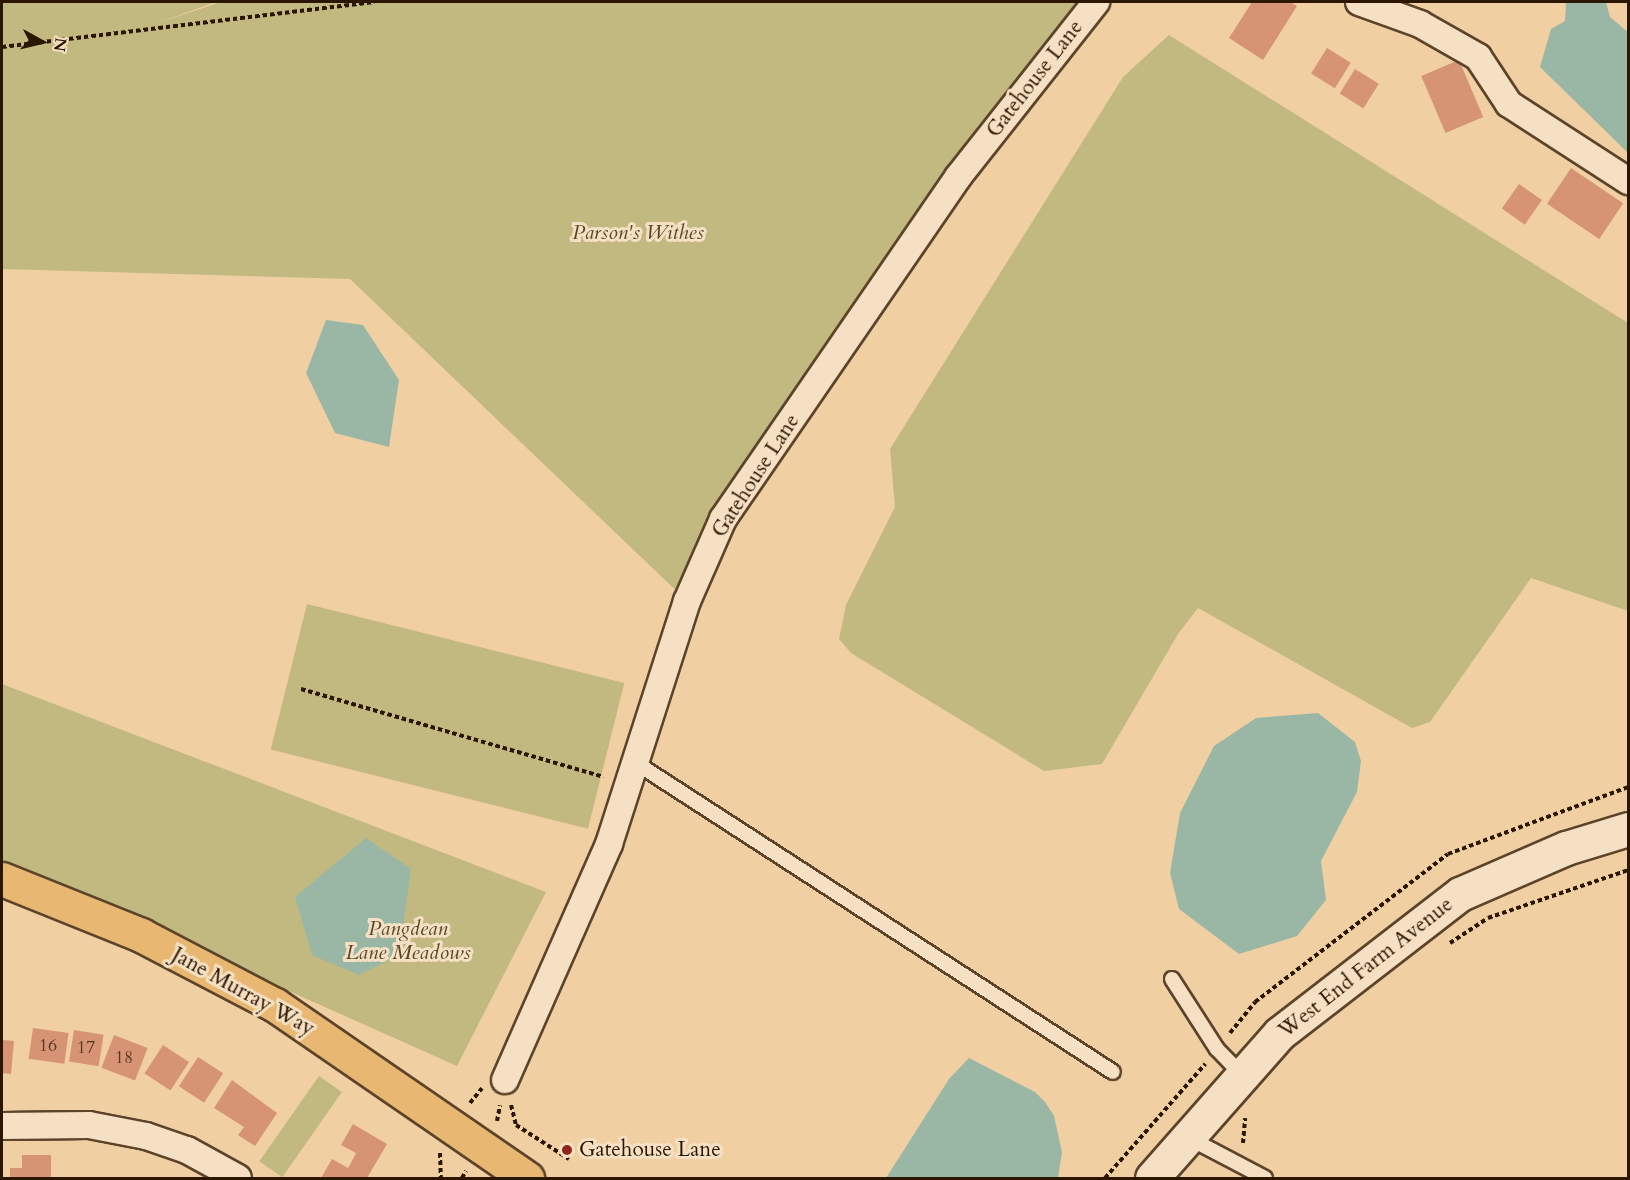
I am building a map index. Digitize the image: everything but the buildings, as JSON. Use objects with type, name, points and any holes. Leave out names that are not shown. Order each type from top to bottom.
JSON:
[{"type":"main road","name":"Jane Murray Way","points":[[2,879],[141,935],[275,1005],[526,1179]]},
{"type":"street","name":"Gatehouse Lane","points":[[505,1080],[609,844],[687,601],[723,519],[958,177],[1096,2]]},
{"type":"street","points":[[1359,2],[1420,24],[1478,57],[1509,104],[1629,181]]},
{"type":"street","name":"West End Farm Avenue","points":[[1152,1179],[1186,1136],[1280,1033],[1460,894],[1566,848],[1629,829]]},
{"type":"street","points":[[2,1126],[89,1125],[146,1136],[187,1150],[238,1179]]},
{"type":"lane","points":[[633,772],[1113,1072]]},
{"type":"lane","points":[[1172,979],[1217,1049],[1242,1075]]},
{"type":"lane","points":[[1186,1136],[1265,1179]]},
{"type":"path","points":[[2,49],[374,2]]},
{"type":"path","points":[[301,689],[597,776],[633,772]]},
{"type":"path","points":[[1439,950],[1488,918],[1629,870]]},
{"type":"path","points":[[505,1080],[516,1125],[569,1159]]},
{"type":"path","points":[[1233,1163],[1243,1142],[1245,1113]]},
{"type":"path","points":[[441,1179],[440,1154],[445,1146]]},
{"type":"green space","name":"Parson's Withes","points":[[2,2],[216,2],[154,24],[221,2],[1096,2],[723,518],[687,601],[350,279],[2,269]]},
{"type":"green space","points":[[1169,35],[1628,323],[1628,611],[1531,578],[1430,722],[1412,728],[1198,608],[1178,634],[1102,764],[1044,771],[851,653],[839,639],[846,605],[895,507],[890,449],[1123,77]]},
{"type":"green space","points":[[307,604],[624,683],[588,829],[271,750]]},
{"type":"green space","name":"Pangdean Lane Meadows","points":[[2,684],[546,892],[457,1066],[2,863]]},
{"type":"green space","points":[[319,1076],[342,1092],[282,1177],[259,1161]]},
{"type":"shaded area","points":[[1566,2],[1606,2],[1610,17],[1628,32],[1628,153],[1540,67],[1551,29],[1565,21]]},
{"type":"shaded area","points":[[326,320],[363,325],[399,380],[389,447],[335,433],[306,373]]},
{"type":"shaded area","points":[[1318,713],[1355,742],[1361,761],[1357,792],[1321,861],[1326,900],[1297,936],[1239,954],[1179,909],[1170,873],[1180,813],[1214,746],[1256,718]]},
{"type":"shaded area","points":[[366,838],[411,869],[399,955],[359,975],[312,955],[295,897]]},
{"type":"shaded area","points":[[969,1058],[1035,1092],[1045,1102],[1054,1116],[1062,1152],[1058,1178],[886,1178],[949,1079]]},
{"type":"place","name":"Gatehouse Lane","points":[[567,1150]]}]
